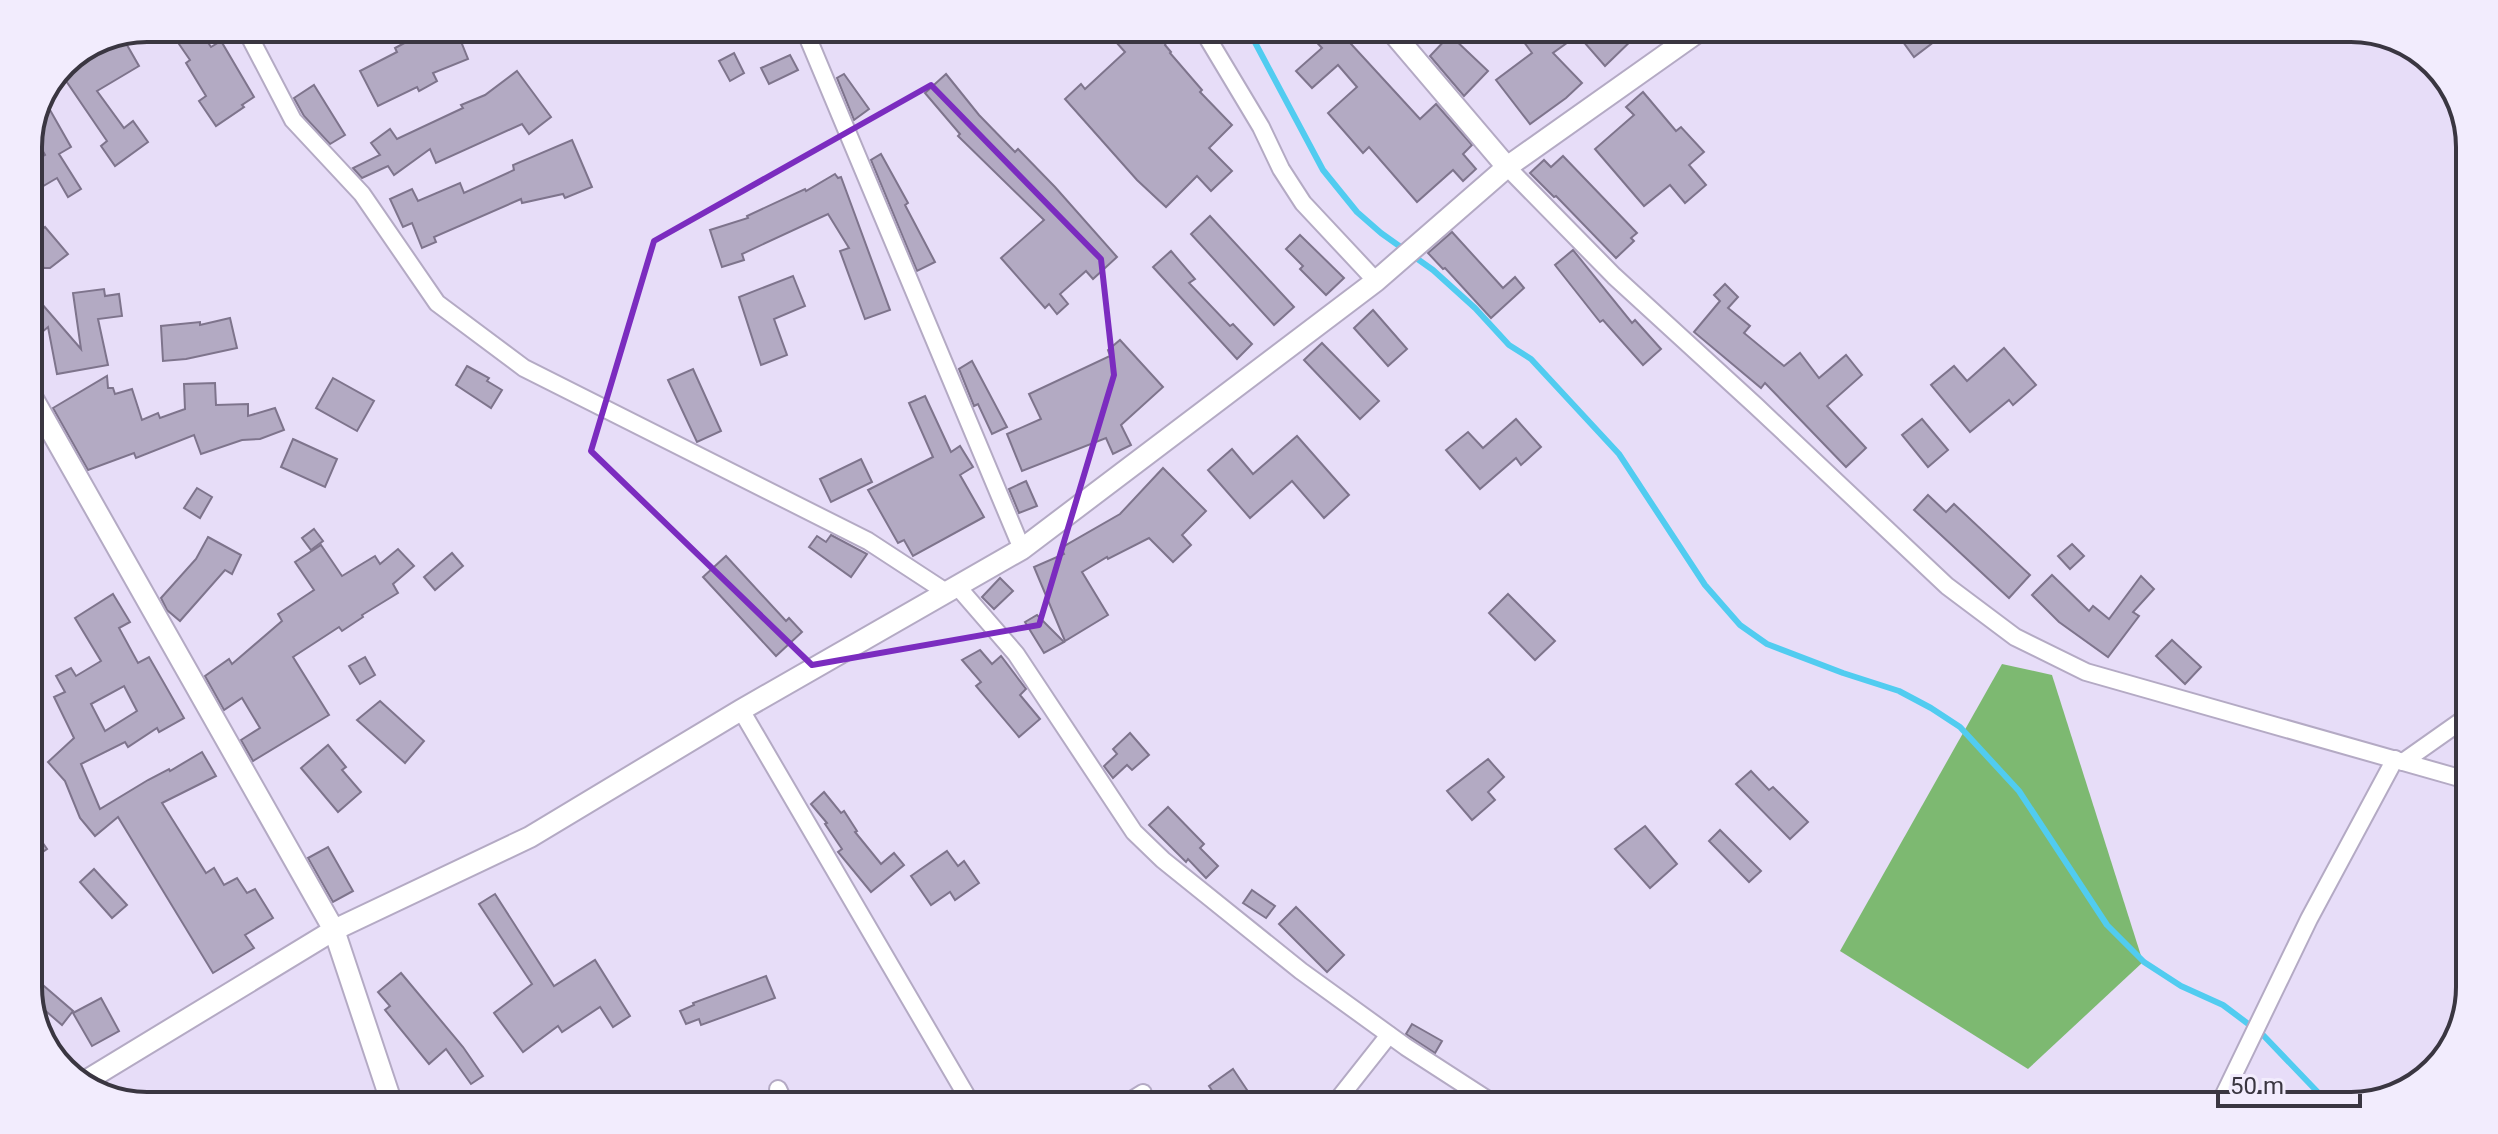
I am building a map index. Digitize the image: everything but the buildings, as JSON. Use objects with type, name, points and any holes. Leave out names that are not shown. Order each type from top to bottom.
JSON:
[{"type":"street","points":[[252,42],[293,120],[362,194],[437,303],[524,368],[868,541],[952,589],[1016,654],[1134,832],[1163,860],[1301,971],[1389,1035],[1476,1092]]},
{"type":"street","points":[[810,42],[1022,549]]},
{"type":"street","points":[[1210,42],[1303,203],[1376,281]]},
{"type":"street","points":[[1401,42],[1507,167],[1614,276],[1947,586],[2015,637],[2086,672],[2456,777]]},
{"type":"street","points":[[92,1077],[334,930],[530,837],[741,710],[1022,549],[1376,281],[1507,167],[1684,42]]},
{"type":"street","points":[[42,415],[334,930],[388,1092]]},
{"type":"street","points":[[741,710],[964,1092]]},
{"type":"street","points":[[2225,1092],[2309,919],[2399,760],[2456,724]]},
{"type":"street","points":[[1344,1092],[1389,1035]]},
{"type":"highlighted area","points":[[931,85],[1101,259],[1114,375],[1039,625],[812,665],[591,451],[654,241]]},
{"type":"green space","points":[[2002,664],[2052,675],[2143,962],[2028,1069],[1840,951]]},
{"type":"waterway","points":[[1255,42],[1323,170],[1357,212],[1433,270],[1475,308],[1509,345],[1531,359],[1619,454],[1705,585],[1740,625],[1767,644],[1899,691],[1960,727],[2019,791],[2107,925],[2144,962],[2181,986],[2223,1005],[2263,1035],[2318,1092]]}]
